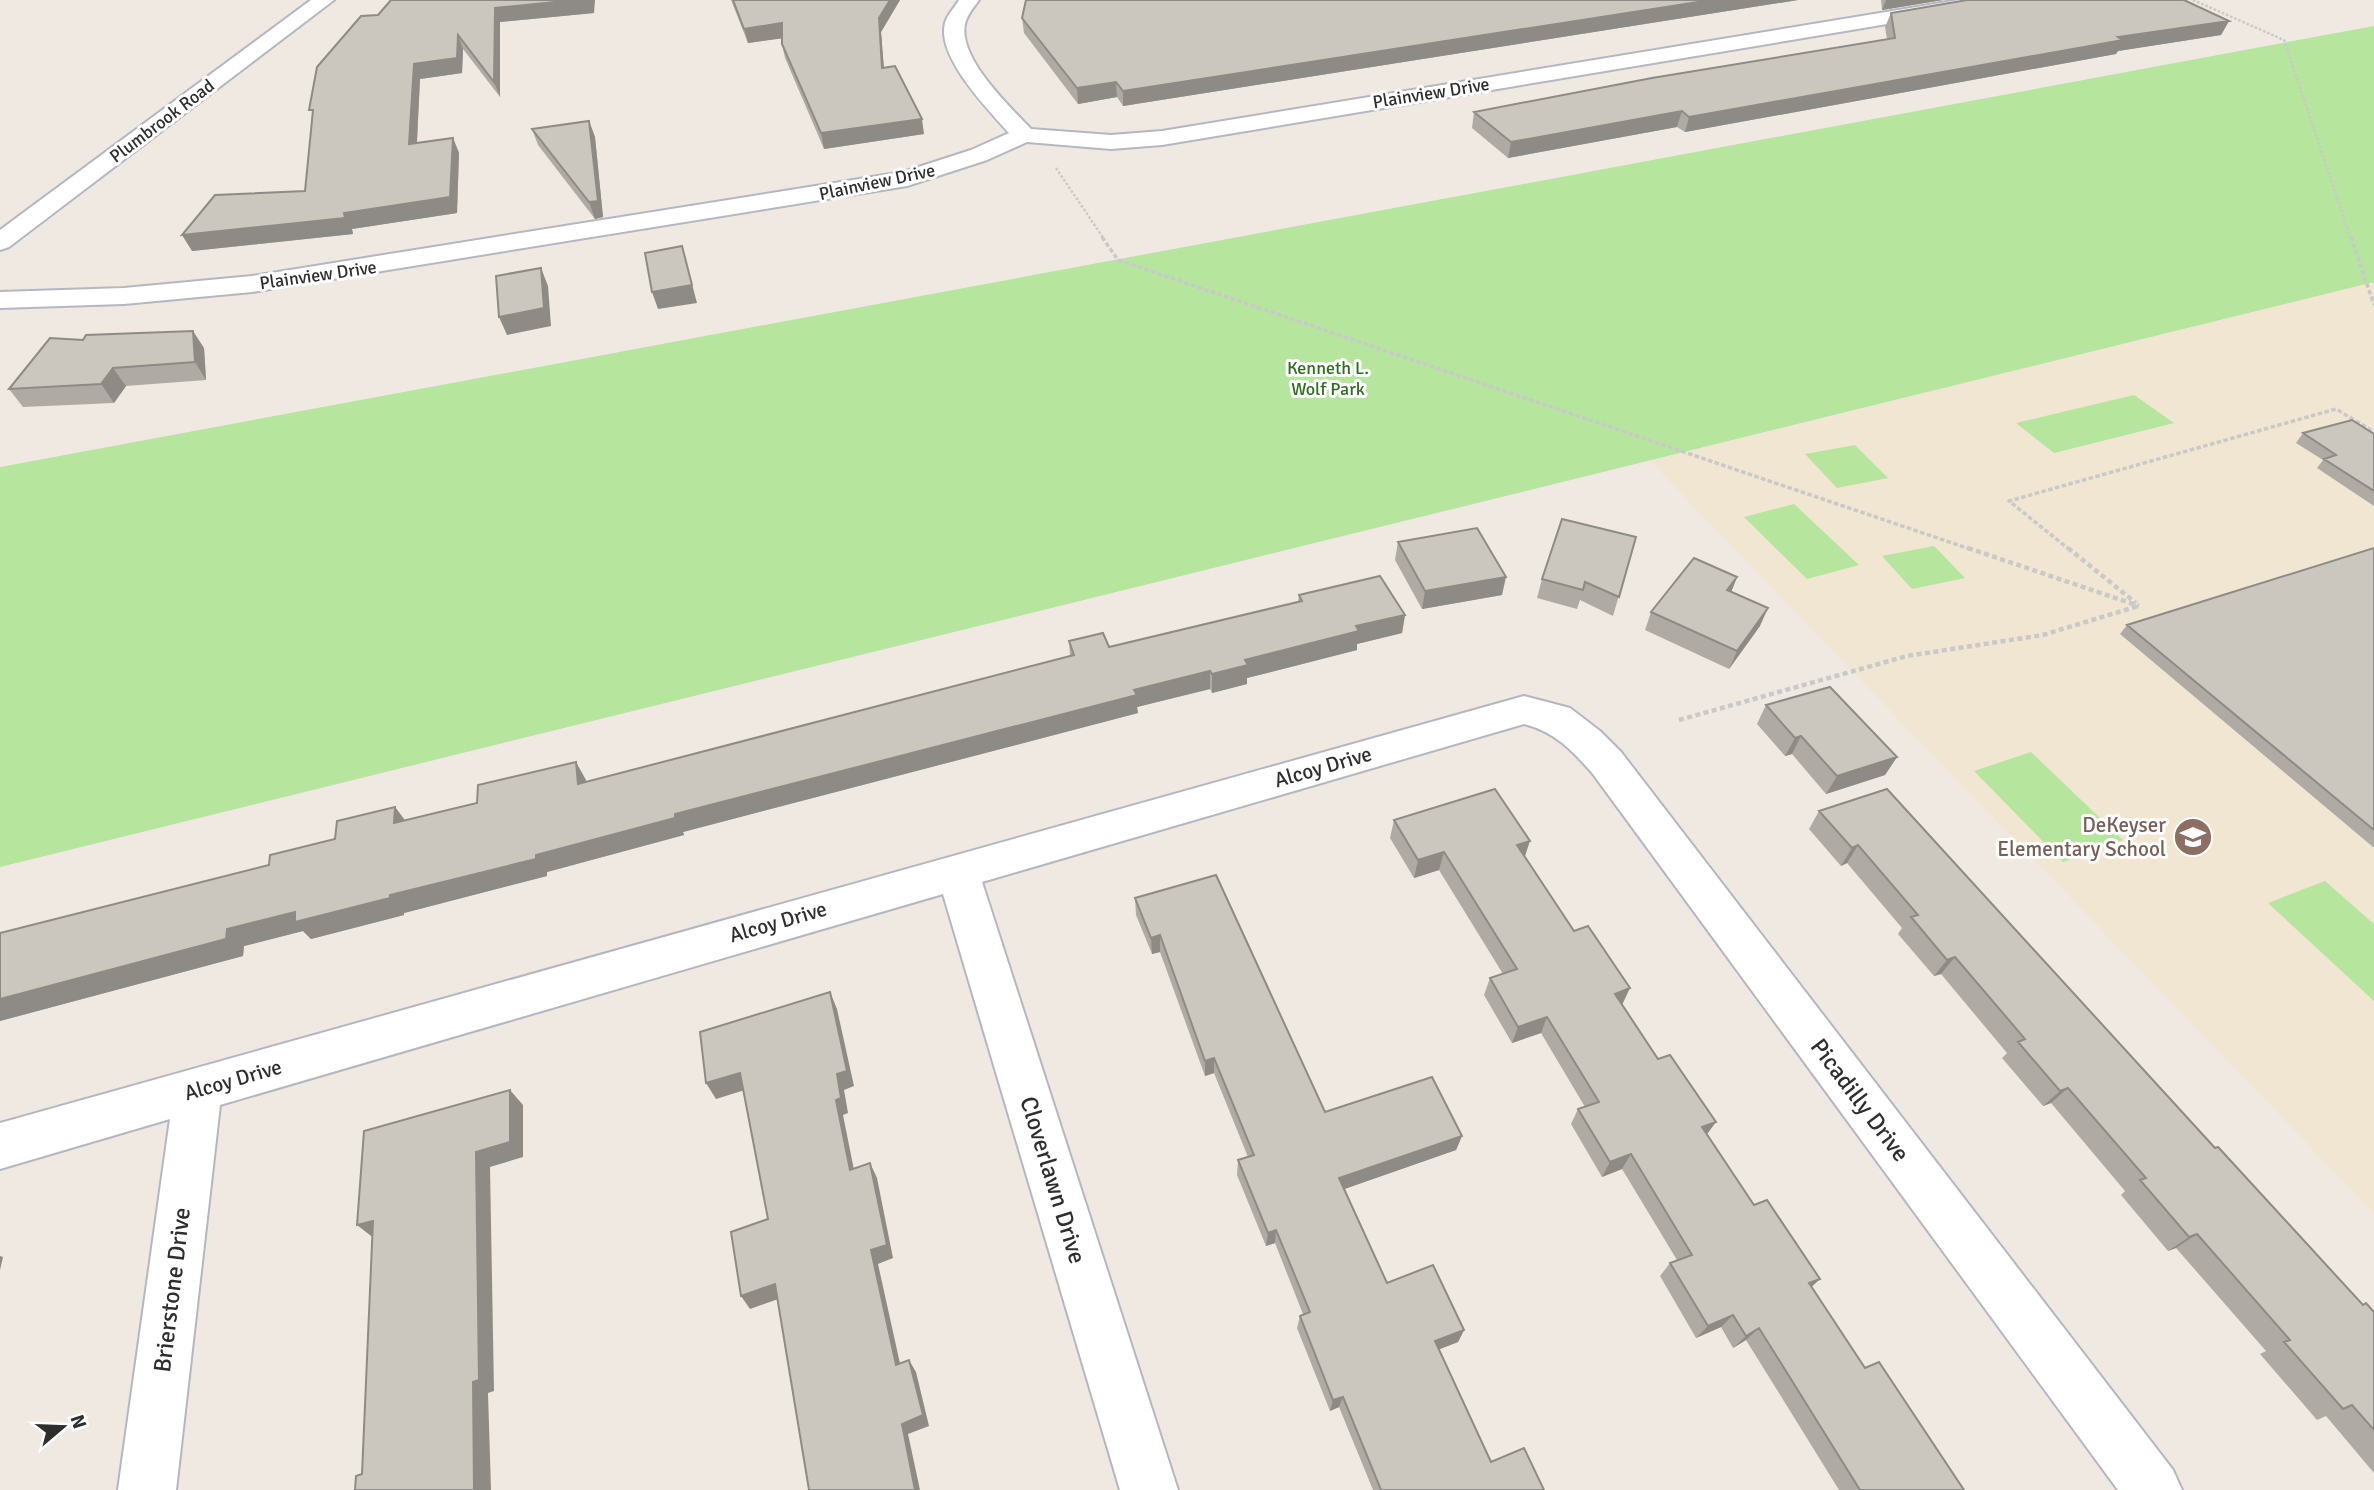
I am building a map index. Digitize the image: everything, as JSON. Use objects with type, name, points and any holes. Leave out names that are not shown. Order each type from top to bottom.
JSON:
[{"type":"street","name":"Plumbrook Road","points":[[0,242],[324,0]]},
{"type":"street","points":[[969,0],[955,21],[954,32],[960,53],[983,92],[1024,135]]},
{"type":"street","name":"Plainview Drive","points":[[0,300],[184,292],[428,258],[907,179],[979,155],[1024,135],[1111,142],[1162,138],[1995,0]]},
{"type":"street","name":"Alcoy Drive","points":[[0,1146],[957,870],[1524,710],[1557,718]]},
{"type":"street","name":"Picadilly Drive","points":[[1557,718],[1586,741],[1606,763],[2153,1490]]},
{"type":"street","name":"Cloverlawn Drive","points":[[957,870],[1149,1490]]},
{"type":"street","name":"Brierstone Drive","points":[[146,1490],[198,1090]]},
{"type":"path","points":[[2193,0],[2284,40],[2374,305]]},
{"type":"path","points":[[1053,164],[1118,260],[2139,606]]},
{"type":"path","points":[[2139,606],[2009,501],[2336,409],[2374,432]]},
{"type":"path","points":[[1679,720],[1907,656],[2043,635],[2139,606]]},
{"type":"shaded area","name":"DeKeyser Elementary School","points":[[2374,282],[2374,1213],[1650,461]]},
{"type":"green space","name":"Kenneth L. Wolf Park","points":[[2374,26],[2374,282],[0,867],[0,467]]},
{"type":"green space","points":[[2134,395],[2174,423],[2054,453],[2016,423]]},
{"type":"green space","points":[[1855,445],[1888,478],[1837,488],[1805,454]]},
{"type":"green space","points":[[1794,504],[1859,565],[1807,579],[1744,517]]},
{"type":"green space","points":[[1934,546],[1965,578],[1912,589],[1882,556]]},
{"type":"green space","points":[[2031,752],[2123,840],[2063,862],[1974,771]]},
{"type":"green space","points":[[2325,881],[2374,924],[2374,1001],[2268,903]]},
{"type":"building","points":[[391,0],[575,0],[495,8],[494,82],[458,35],[457,58],[414,64],[409,144],[453,138],[450,197],[344,213],[345,218],[182,235],[215,195],[305,191],[313,110],[309,110],[317,67],[361,16],[378,15]]},
{"type":"building","points":[[733,0],[890,0],[879,18],[882,68],[895,66],[922,119],[821,133],[782,44],[782,23],[744,29]]},
{"type":"building","points":[[1026,0],[1711,0],[1123,91],[1116,82],[1077,88],[1022,18]]},
{"type":"building","points":[[1967,0],[2184,0],[2229,21],[2118,37],[2123,40],[1689,117],[1682,111],[1511,142],[1474,112],[1652,78],[1895,38],[1891,13]]},
{"type":"building","points":[[589,121],[598,201],[589,202],[532,129]]},
{"type":"building","points":[[682,246],[692,285],[652,292],[645,253]]},
{"type":"building","points":[[541,268],[544,308],[499,317],[496,276]]},
{"type":"building","points":[[193,331],[195,362],[113,368],[101,384],[9,389],[50,338],[83,340],[86,335]]},
{"type":"building","points":[[2352,420],[2374,434],[2374,491],[2324,459],[2336,455],[2303,433]]},
{"type":"building","points":[[1562,519],[1636,537],[1619,597],[1585,582],[1583,590],[1542,579]]},
{"type":"building","points":[[1477,528],[1506,577],[1425,591],[1398,542]]},
{"type":"building","points":[[2374,548],[2374,830],[2127,625]]},
{"type":"building","points":[[1694,558],[1737,577],[1727,590],[1768,608],[1737,651],[1651,612]]},
{"type":"building","points":[[1380,576],[1405,615],[1356,626],[1359,631],[1245,660],[1248,665],[1212,674],[1210,671],[1134,690],[1137,695],[675,814],[675,818],[536,855],[536,859],[390,895],[390,898],[295,922],[295,912],[227,929],[226,939],[0,999],[0,933],[269,865],[270,855],[335,839],[337,821],[395,807],[394,823],[477,803],[478,785],[576,762],[578,784],[1074,655],[1069,641],[1103,633],[1109,647],[1302,601],[1299,595]]},
{"type":"building","points":[[1830,687],[1897,757],[1837,776],[1801,736],[1795,738],[1766,705]]},
{"type":"building","points":[[1495,789],[1530,841],[1517,845],[1574,931],[1588,926],[1630,988],[1615,994],[1658,1059],[1670,1055],[1716,1122],[1702,1127],[1754,1205],[1767,1200],[1820,1279],[1809,1283],[1865,1368],[1879,1362],[1964,1490],[1860,1490],[1759,1328],[1746,1336],[1733,1315],[1708,1326],[1670,1263],[1692,1255],[1631,1154],[1610,1162],[1578,1109],[1599,1102],[1547,1017],[1518,1027],[1490,978],[1517,969],[1444,852],[1418,860],[1394,820]]},
{"type":"building","points":[[1887,789],[2215,1148],[2218,1147],[2363,1305],[2366,1303],[2374,1312],[2374,1430],[2352,1405],[2343,1409],[2284,1342],[2290,1340],[2197,1234],[2189,1237],[2140,1180],[2146,1178],[2068,1088],[2060,1091],[2018,1042],[2025,1039],[1955,957],[1947,960],[1911,917],[1918,915],[1858,845],[1852,848],[1819,811]]},
{"type":"building","points":[[1216,875],[1325,1112],[1432,1077],[1462,1136],[1339,1178],[1387,1283],[1433,1265],[1464,1330],[1435,1341],[1491,1462],[1524,1448],[1544,1490],[1381,1490],[1343,1397],[1333,1400],[1300,1316],[1310,1312],[1276,1230],[1268,1233],[1238,1160],[1254,1155],[1214,1058],[1205,1061],[1160,935],[1151,938],[1135,898]]},
{"type":"building","points":[[830,992],[847,1071],[837,1074],[841,1098],[836,1100],[850,1170],[870,1163],[887,1245],[871,1250],[896,1365],[909,1360],[923,1415],[902,1424],[915,1490],[809,1490],[775,1284],[741,1296],[731,1232],[768,1219],[740,1073],[706,1083],[700,1032]]},
{"type":"building","points":[[510,1090],[510,1142],[476,1152],[479,1380],[473,1382],[474,1490],[355,1490],[356,1476],[362,1474],[373,1221],[357,1225],[364,1131]]},
{"type":"place","name":"DeKeyser Elementary School","points":[[2193,837]]}]
